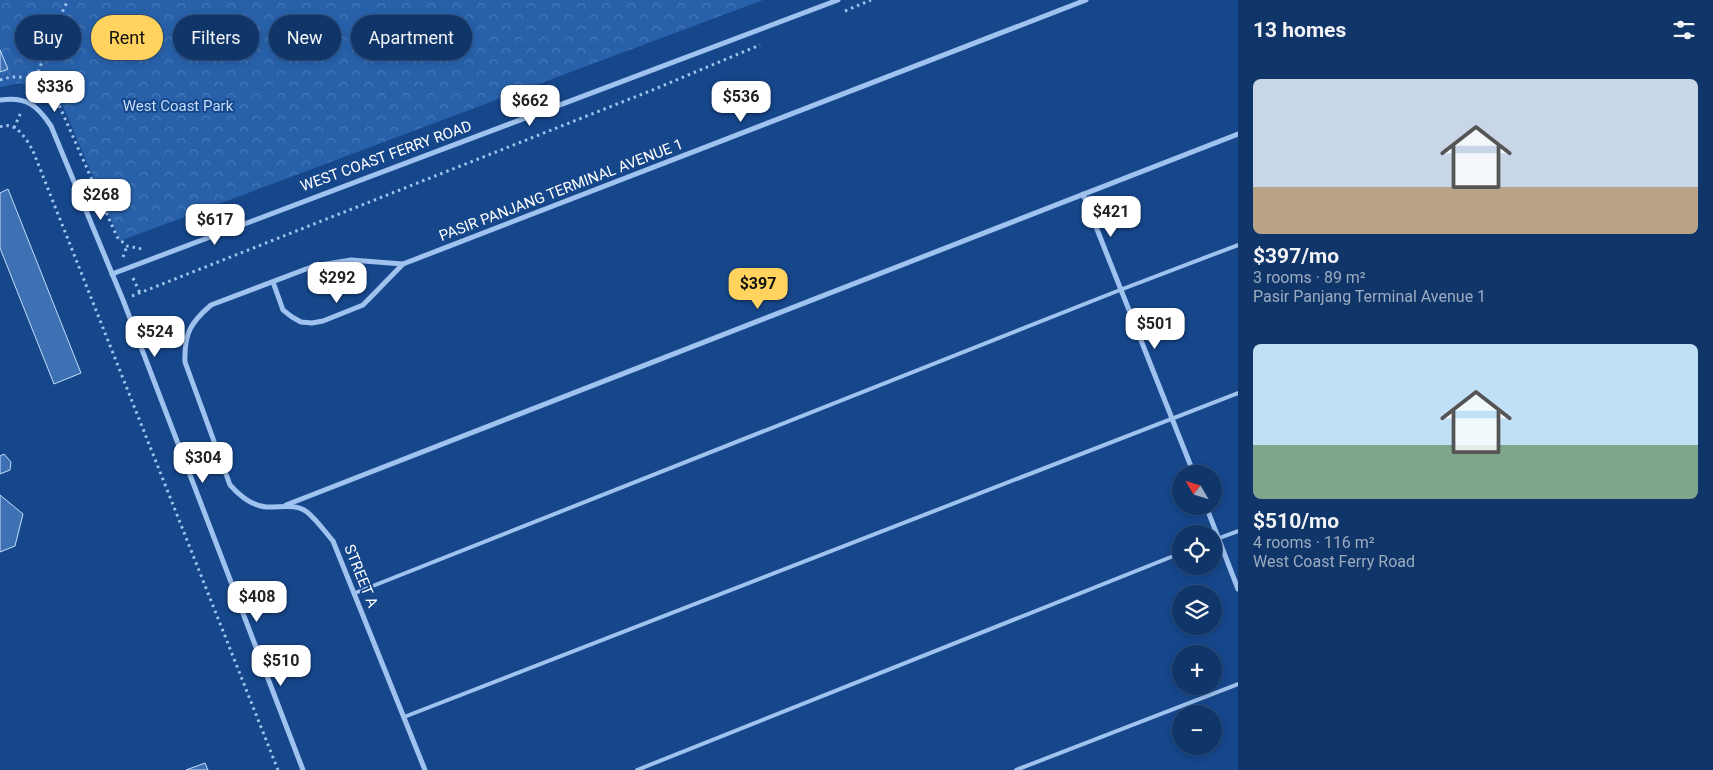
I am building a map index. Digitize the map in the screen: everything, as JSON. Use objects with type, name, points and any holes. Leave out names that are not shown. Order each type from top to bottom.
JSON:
[{"type":"street","name":"WEST COAST FERRY ROAD","points":[[112,274],[838,0]]},
{"type":"street","name":"PASIR PANJANG TERMINAL AVENUE 1","points":[[273,282],[283,310],[301,322],[323,321],[363,305],[403,264],[1086,0]]},
{"type":"street","points":[[0,100],[15,98],[26,101],[42,112],[51,126],[123,300],[303,770]]},
{"type":"street","points":[[286,505],[1238,134]]},
{"type":"street","points":[[1083,194],[1190,465]]},
{"type":"street","name":"STREET A","points":[[403,264],[350,260],[314,266],[211,306],[198,316],[190,329],[184,344],[184,362],[230,485],[244,498],[264,507],[286,505],[306,511],[333,541],[425,770]]},
{"type":"street","points":[[1222,553],[1238,589]]},
{"type":"lane","points":[[355,593],[1238,245]]},
{"type":"lane","points":[[404,717],[1238,393]]},
{"type":"lane","points":[[1222,537],[1238,530]]},
{"type":"lane","points":[[637,770],[1172,557]]},
{"type":"lane","points":[[1016,770],[1238,684]]},
{"type":"path","points":[[14,128],[68,0]]},
{"type":"path","points":[[836,14],[871,0]]},
{"type":"path","points":[[123,300],[650,91],[766,42]]},
{"type":"path","points":[[0,80],[21,76],[35,80],[48,87],[56,98],[118,237],[127,246],[141,249],[150,246]]},
{"type":"path","points":[[0,127],[4,125],[14,128],[25,136],[33,151],[278,770]]},
{"type":"green space","name":"West Coast Park","points":[[0,0],[763,0],[120,241],[63,106],[43,90],[20,83],[0,87]]},
{"type":"building","points":[[0,50],[8,69],[0,72]]},
{"type":"building","points":[[8,189],[81,373],[54,384],[0,248],[0,193]]},
{"type":"building","points":[[4,454],[11,462],[10,470],[0,474],[0,456]]},
{"type":"building","points":[[0,495],[23,514],[15,546],[0,552]]},
{"type":"building","points":[[205,763],[208,770],[186,770]]}]
